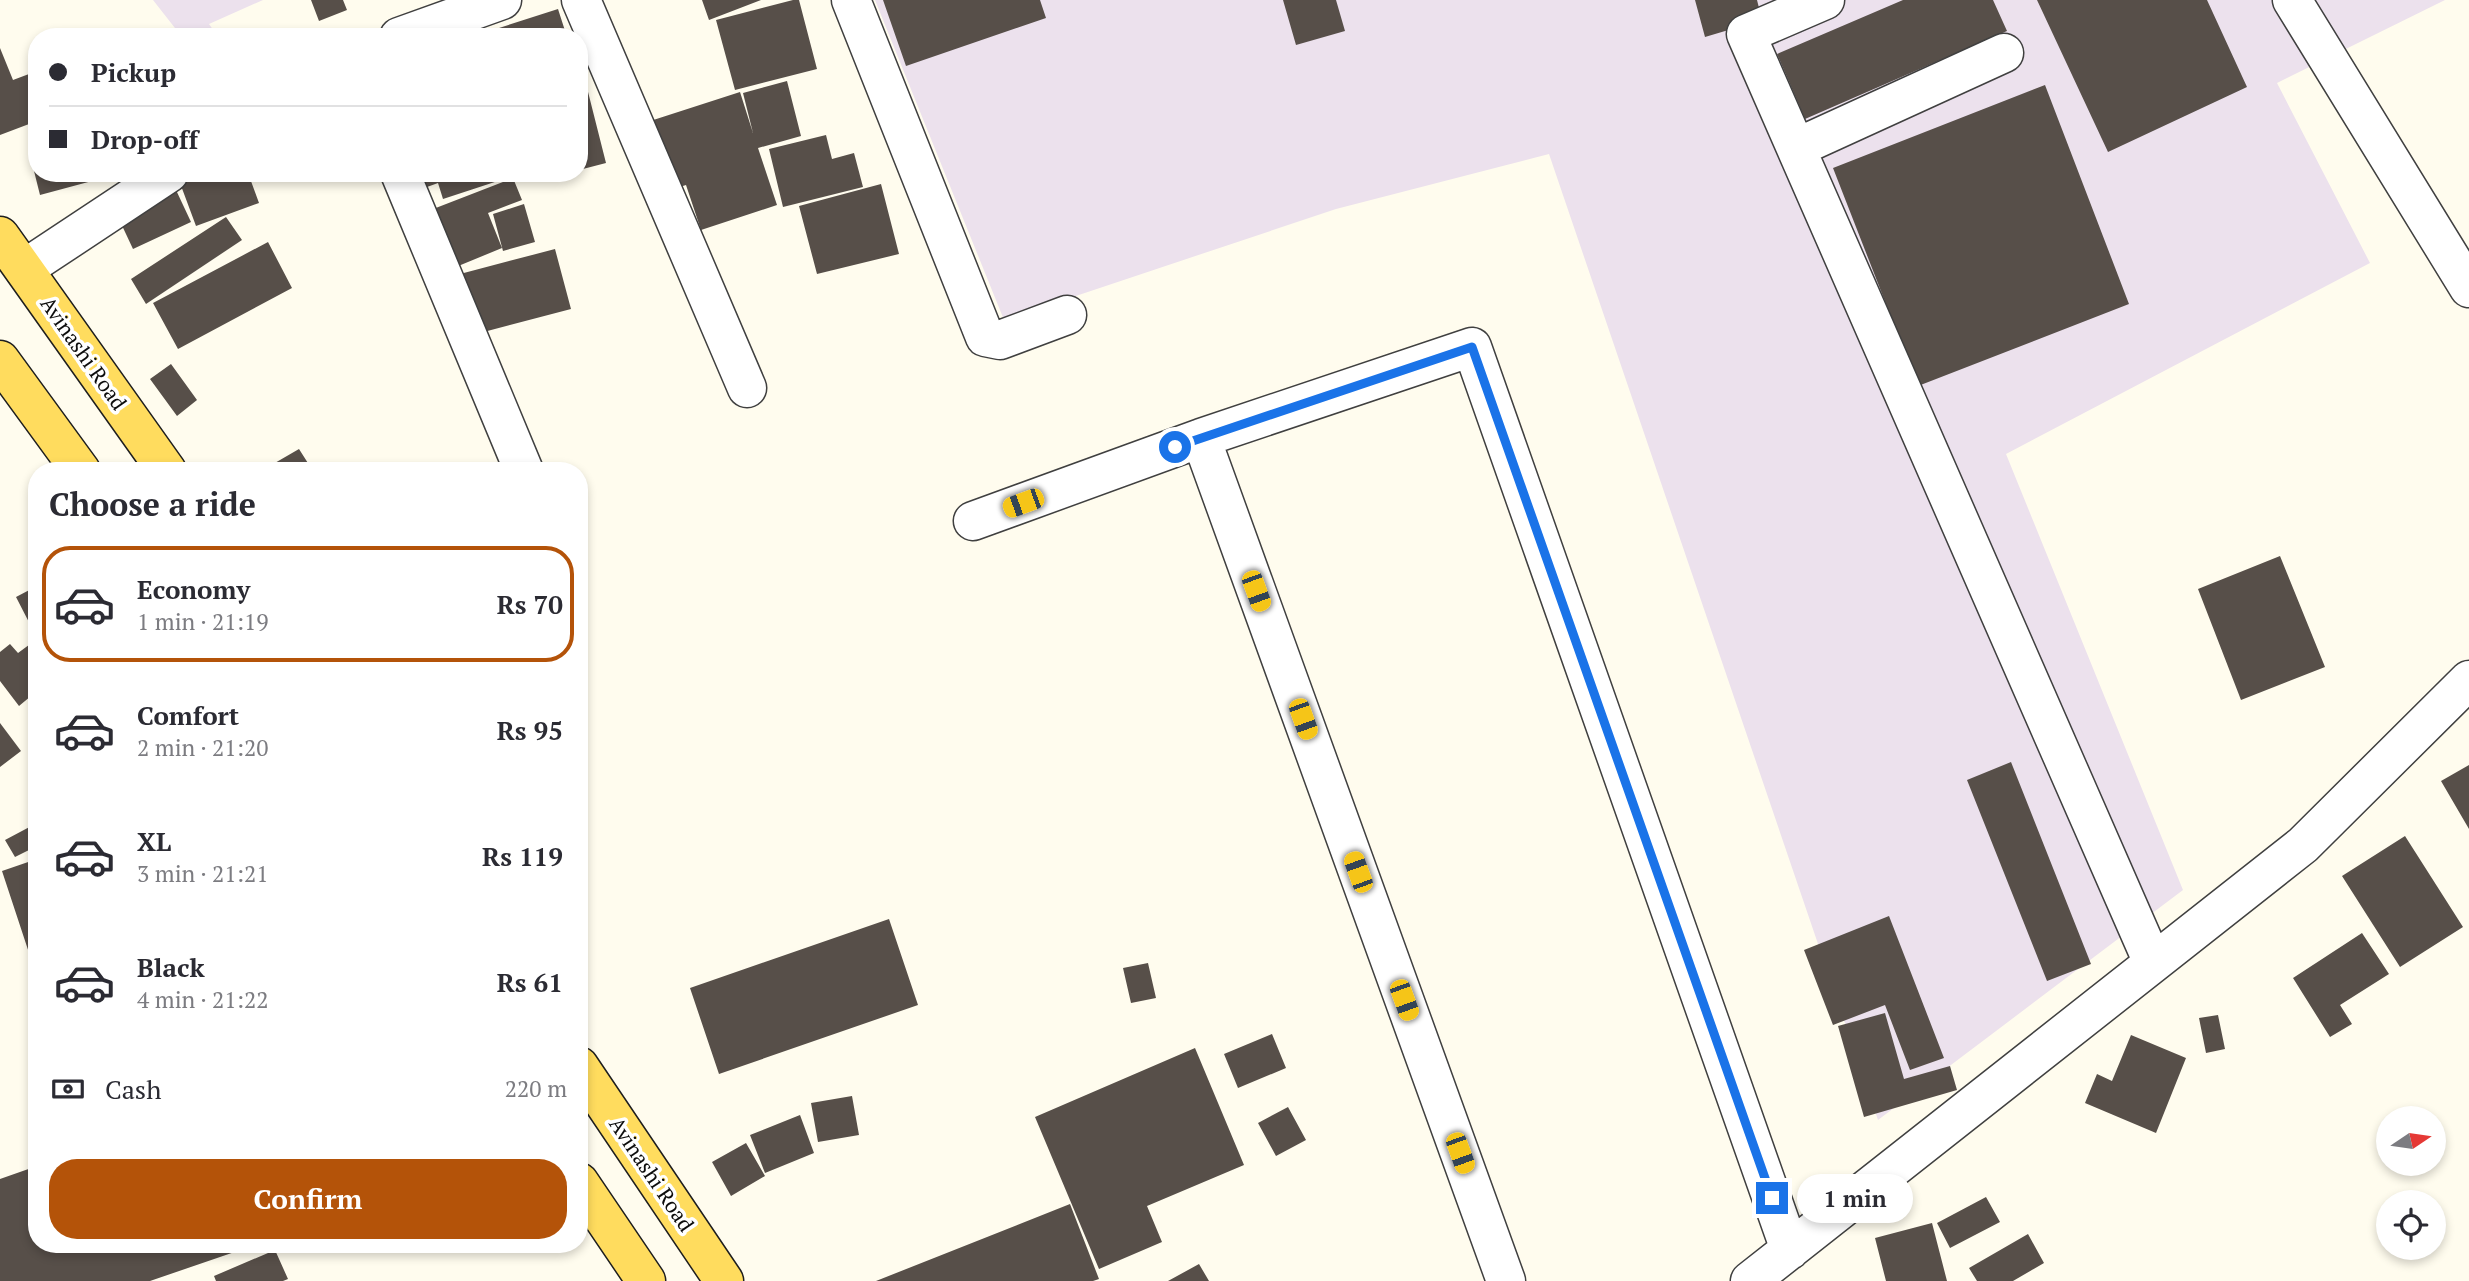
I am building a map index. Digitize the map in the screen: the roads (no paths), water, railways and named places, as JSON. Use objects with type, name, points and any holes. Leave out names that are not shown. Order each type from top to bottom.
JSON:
[{"type":"main road","name":"Avinashi Road","points":[[0,236],[161,462]]},
{"type":"main road","points":[[0,360],[74,462]]},
{"type":"main road","name":"Avinashi Road","points":[[588,1079],[724,1281]]},
{"type":"main road","points":[[588,1195],[646,1281]]},
{"type":"street","points":[[424,28],[502,0]]},
{"type":"street","points":[[581,0],[747,388]]},
{"type":"street","points":[[851,0],[985,337],[1000,340],[1068,315]]},
{"type":"street","points":[[1825,0],[1746,34],[2153,963]]},
{"type":"street","points":[[2292,0],[2469,288]]},
{"type":"street","points":[[1796,148],[2004,52]]},
{"type":"street","points":[[24,269],[155,182]]},
{"type":"street","points":[[404,182],[520,462]]},
{"type":"street","points":[[972,521],[1201,438],[1472,347],[1790,1250]]},
{"type":"street","points":[[1201,438],[1506,1281]]},
{"type":"street","points":[[1750,1281],[2303,845],[2469,680]]}]
